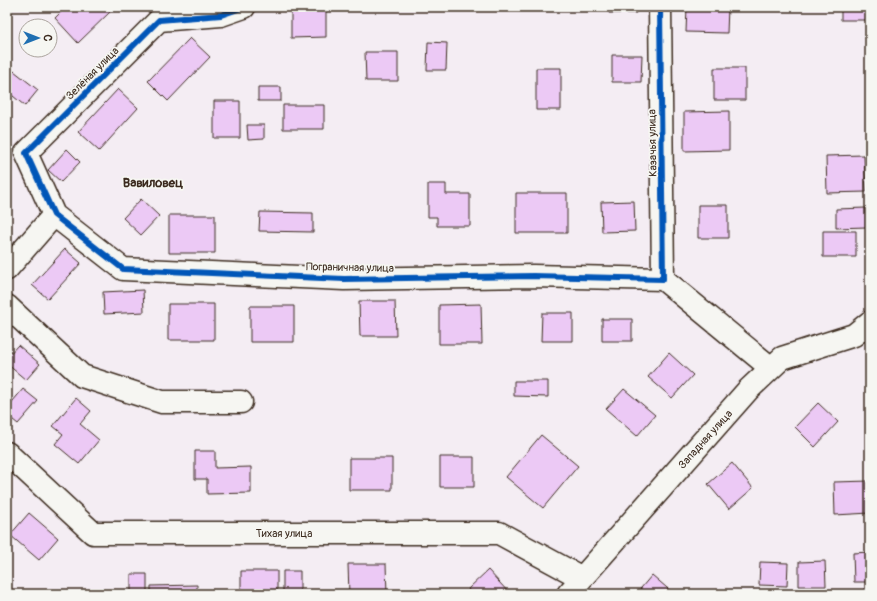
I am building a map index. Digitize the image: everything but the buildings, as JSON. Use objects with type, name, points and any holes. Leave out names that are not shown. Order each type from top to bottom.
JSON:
[{"type":"street","name":"Зелёная улица","points":[[54,215],[26,153],[159,20],[182,12],[221,15],[244,7]]},
{"type":"street","name":"Казачья улица","points":[[660,7],[663,279]]},
{"type":"street","name":"Пограничная улица","points":[[54,215],[123,269],[344,279],[533,276],[663,279]]},
{"type":"street","points":[[7,269],[54,215]]},
{"type":"street","points":[[663,279],[771,368]]},
{"type":"street","points":[[7,306],[82,376],[162,402],[241,402]]},
{"type":"street","name":"Западная улица","points":[[568,594],[748,390],[782,358],[854,336],[870,322]]},
{"type":"street","name":"Тихая улица","points":[[7,453],[93,533],[499,534],[582,578]]},
{"type":"cycle path","points":[[244,7],[221,15],[159,20],[26,153],[54,215],[123,269],[344,279],[533,276],[663,279],[660,7]]},
{"type":"district","name":"Вавиловец","points":[[153,182]]}]
